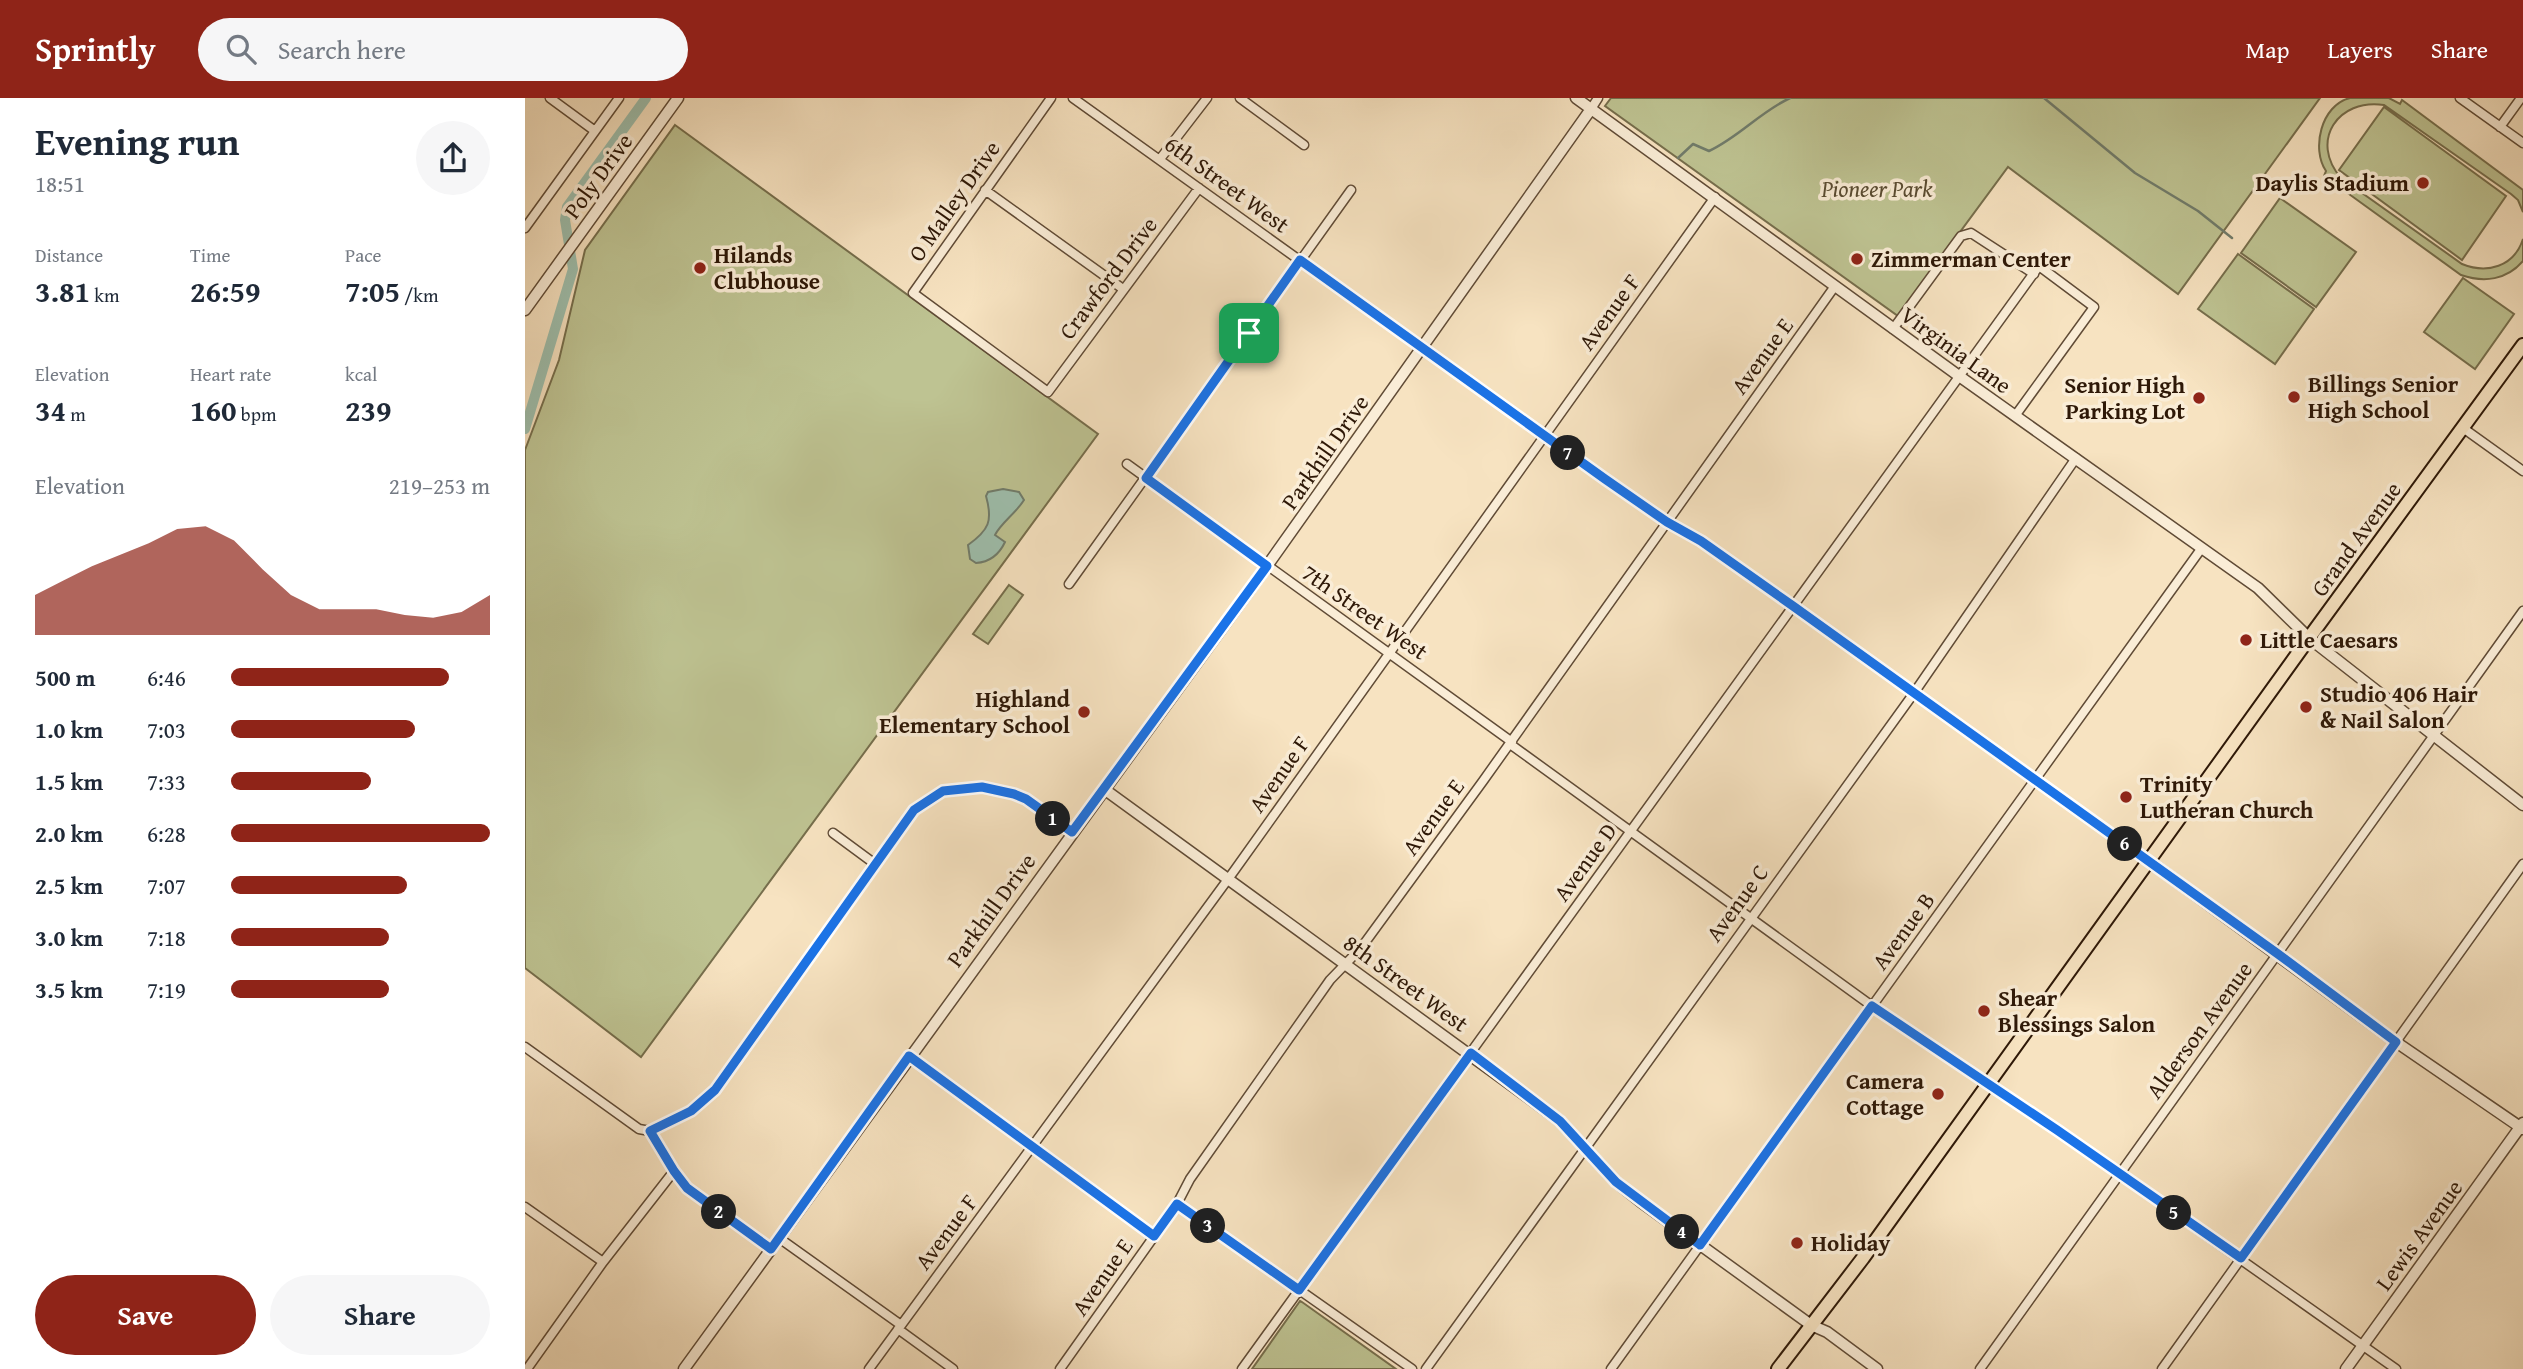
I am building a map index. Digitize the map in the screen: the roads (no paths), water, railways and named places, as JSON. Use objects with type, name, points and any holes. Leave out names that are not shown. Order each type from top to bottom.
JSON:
[{"type":"main road","name":"Grand Avenue","points":[[1779,1369],[1863,1258],[2523,345]]},
{"type":"street","points":[[550,98],[595,131]]},
{"type":"street","points":[[525,228],[619,98]]},
{"type":"street","name":"Poly Drive","points":[[525,310],[678,98]]},
{"type":"street","name":"O Malley Drive","points":[[1048,392],[913,293],[1051,98]]},
{"type":"street","name":"6th Street West","points":[[1073,98],[1544,436],[1793,606],[2278,954],[2396,1042],[2522,1126]]},
{"type":"street","points":[[1160,159],[1206,98]]},
{"type":"street","points":[[1240,98],[1304,145]]},
{"type":"street","name":"Virginia Lane","points":[[1576,98],[1716,197],[1893,329],[2258,588],[2309,638],[2523,805]]},
{"type":"street","name":"Parkhill Drive","points":[[684,1369],[1267,566],[1598,98]]},
{"type":"street","points":[[2461,98],[2523,143]]},
{"type":"street","points":[[2500,127],[2521,98]]},
{"type":"street","name":"Crawford Drive","points":[[1048,392],[1199,188]]},
{"type":"street","points":[[985,190],[1123,289]]},
{"type":"street","points":[[1069,584],[1351,190]]},
{"type":"street","name":"Avenue F","points":[[869,1369],[1228,879],[1716,197]]},
{"type":"street","points":[[1893,329],[1961,236],[1971,233],[2094,307],[2015,416]]},
{"type":"street","name":"Avenue D","points":[[1242,1369],[2036,270]]},
{"type":"street","name":"Avenue E","points":[[1060,1369],[1177,1204],[1189,1179],[1330,980],[1360,948],[1511,743],[1835,286]]},
{"type":"street","points":[[2463,428],[2523,471]]},
{"type":"street","name":"Avenue C","points":[[1426,1369],[1914,693],[2076,458]]},
{"type":"street","name":"7th Street West","points":[[1127,464],[1389,652],[1749,919],[2241,1258],[2396,1369]]},
{"type":"street","name":"Avenue B","points":[[1611,1369],[2201,549]]},
{"type":"street","name":"Alderson Avenue","points":[[1980,1369],[2523,611]]},
{"type":"street","points":[[525,1047],[639,1129],[650,1131],[691,1111],[715,1090],[914,810],[943,791],[982,787],[1026,799],[1072,832]]},
{"type":"street","name":"8th Street West","points":[[1104,789],[1471,1053],[1560,1121],[1616,1182],[1811,1325],[1826,1332],[1877,1369]]},
{"type":"street","points":[[833,833],[874,864]]},
{"type":"street","points":[[2162,1369],[2523,864]]},
{"type":"street","points":[[909,1056],[1154,1236]]},
{"type":"street","name":"Lewis Avenue","points":[[2346,1369],[2522,1126]]},
{"type":"street","points":[[650,1131],[687,1188],[771,1249]]},
{"type":"street","points":[[527,1369],[603,1262],[674,1171]]},
{"type":"street","points":[[1177,1204],[1412,1369]]},
{"type":"street","points":[[525,1207],[603,1262]]},
{"type":"street","points":[[779,1238],[953,1369]]},
{"type":"waterway","points":[[525,429],[573,269],[565,220],[567,207],[646,98]]},
{"type":"waterway","points":[[1678,158],[1693,144],[1709,151],[1790,98]]},
{"type":"waterway","points":[[2044,98],[2135,173],[2198,211],[2232,238]]},
{"type":"place","name":"Daylis Stadium","points":[[2423,183]]},
{"type":"place","name":"Zimmerman Center","points":[[1857,259]]},
{"type":"place","name":"Hilands Clubhouse","points":[[700,268]]},
{"type":"place","name":"Billings Senior High School","points":[[2294,397]]},
{"type":"place","name":"Senior High Parking Lot","points":[[2199,398]]},
{"type":"place","name":"Little Caesars","points":[[2246,640]]},
{"type":"place","name":"Studio 406 Hair & Nail Salon","points":[[2306,707]]},
{"type":"place","name":"Highland Elementary School","points":[[1084,712]]},
{"type":"place","name":"Trinity Lutheran Church","points":[[2126,797]]},
{"type":"place","name":"Shear Blessings Salon","points":[[1984,1011]]},
{"type":"place","name":"Camera Cottage","points":[[1938,1094]]},
{"type":"place","name":"Holiday","points":[[1797,1243]]},
{"type":"park label","name":"Pioneer Park","points":[[1877,189]]}]
